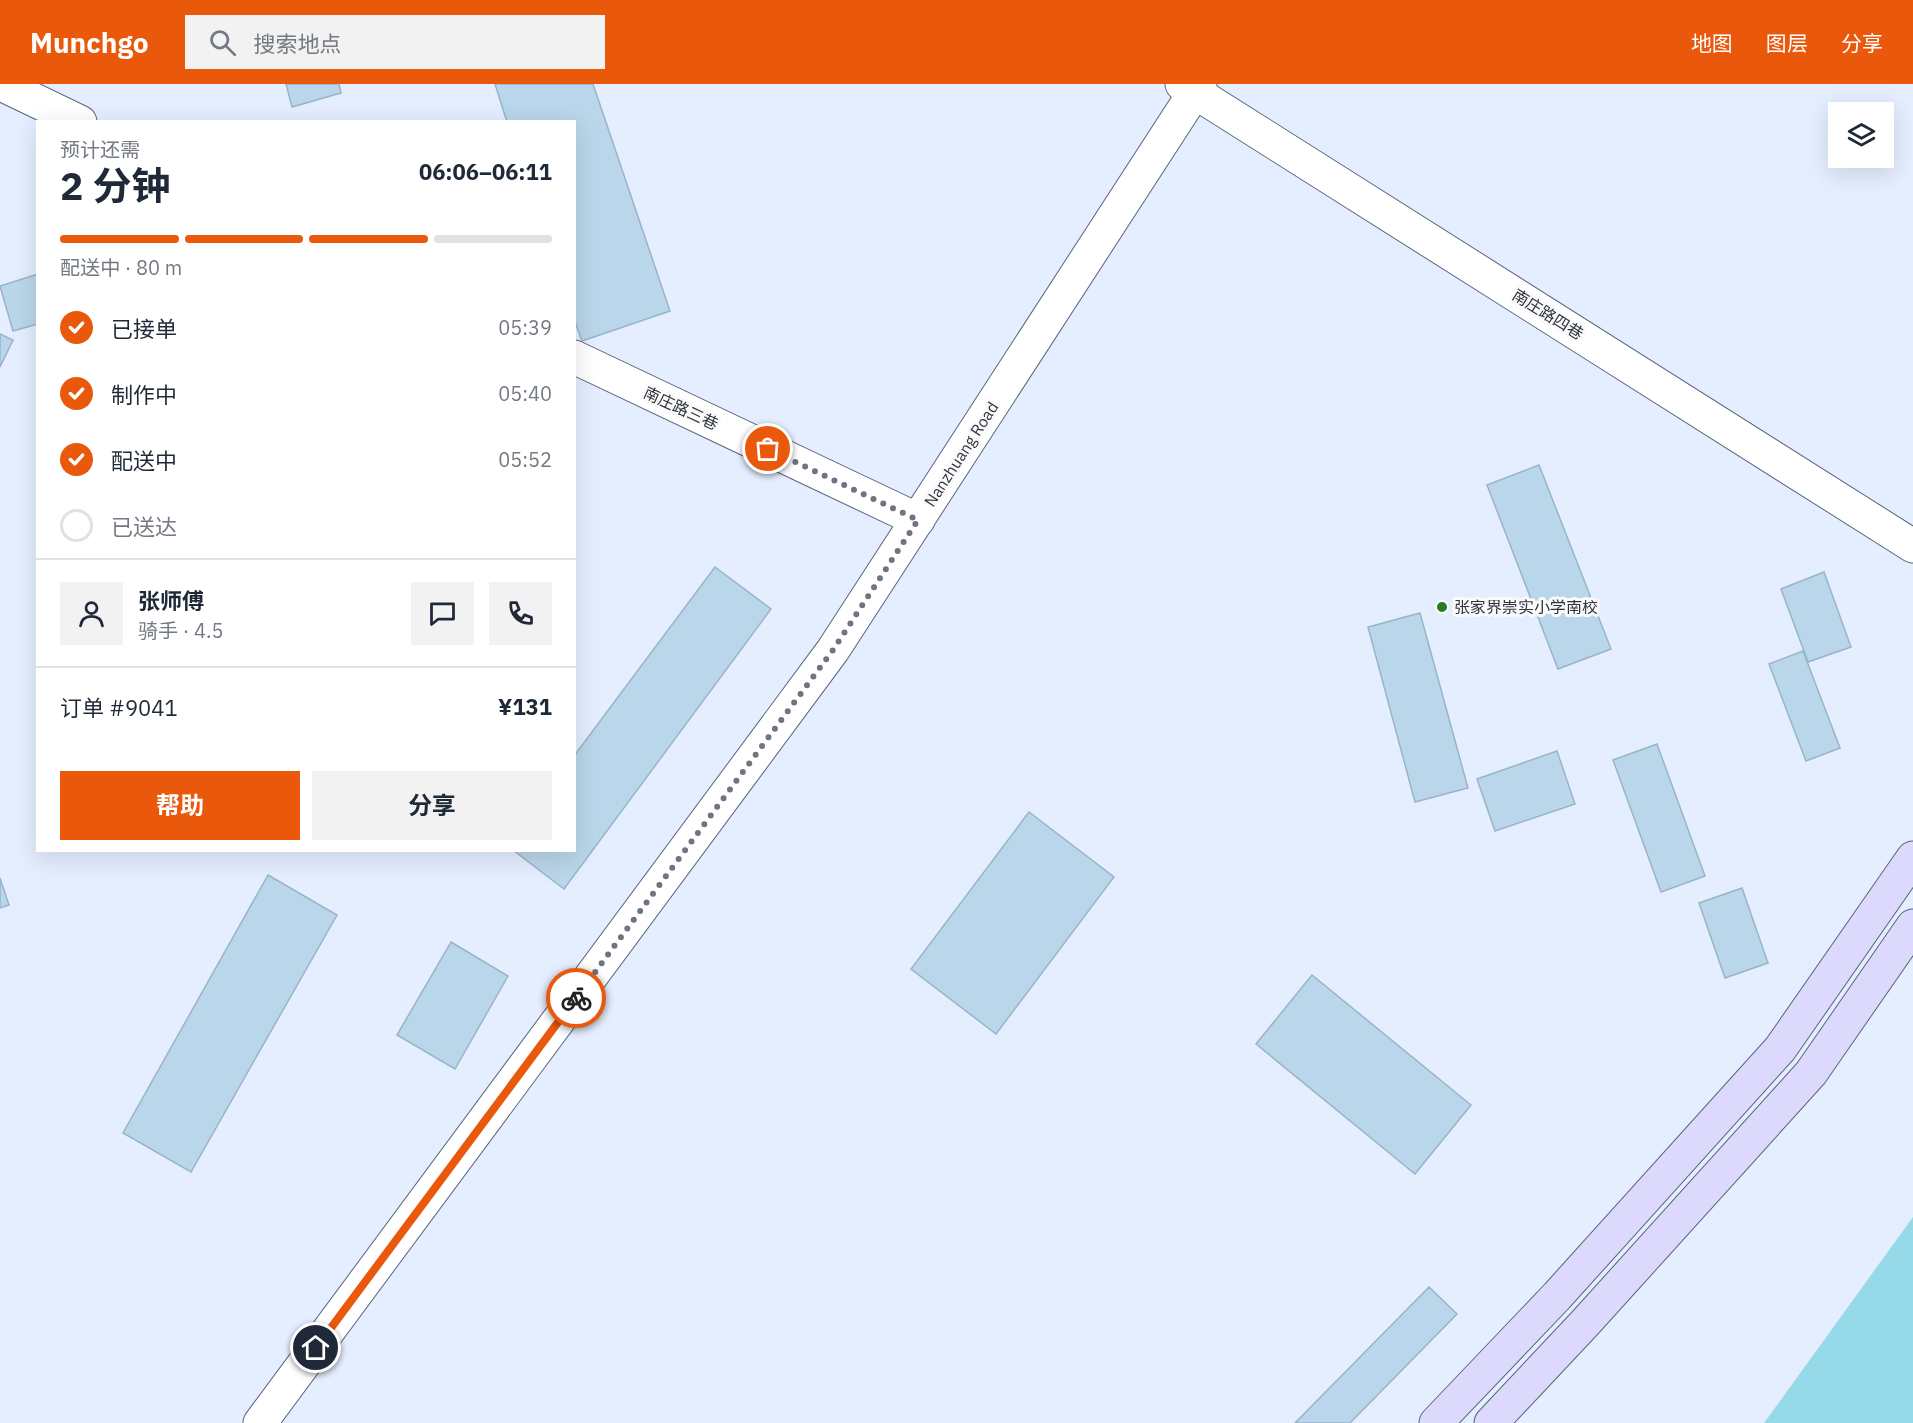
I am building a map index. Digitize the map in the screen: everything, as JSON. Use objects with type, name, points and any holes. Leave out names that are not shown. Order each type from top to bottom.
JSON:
[{"type":"main road","points":[[1436,1423],[1565,1288],[1780,1049],[1913,858]]},
{"type":"main road","points":[[1491,1423],[1609,1298],[1811,1073],[1913,926]]},
{"type":"street","points":[[1,84],[76,120]]},
{"type":"street","name":"Nanzhuang Road","points":[[260,1423],[833,650],[1193,86]]},
{"type":"street","name":"南庄路四巷","points":[[1193,86],[1913,546]]},
{"type":"street","name":"南庄路三巷","points":[[576,358],[918,520]]},
{"type":"water","points":[[1913,1217],[1913,1423],[1764,1423]]},
{"type":"building","points":[[286,84],[339,84],[341,93],[292,107]]},
{"type":"building","points":[[495,84],[593,84],[670,311],[582,341],[576,324],[576,120],[506,120]]},
{"type":"building","points":[[36,275],[36,325],[13,331],[0,286]]},
{"type":"building","points":[[0,334],[13,340],[0,367]]},
{"type":"building","points":[[1539,465],[1611,649],[1558,669],[1487,485]]},
{"type":"building","points":[[715,567],[771,609],[564,889],[516,852],[576,852],[576,753]]},
{"type":"building","points":[[1824,572],[1851,647],[1808,662],[1781,589]]},
{"type":"building","points":[[1420,613],[1468,788],[1415,802],[1368,627]]},
{"type":"building","points":[[1803,651],[1840,748],[1806,761],[1769,664]]},
{"type":"building","points":[[1657,744],[1705,876],[1661,892],[1613,760]]},
{"type":"building","points":[[1557,751],[1575,804],[1495,831],[1477,779]]},
{"type":"building","points":[[1029,812],[1114,877],[996,1034],[911,969]]},
{"type":"building","points":[[268,875],[337,915],[191,1172],[123,1133]]},
{"type":"building","points":[[0,878],[9,905],[0,908]]},
{"type":"building","points":[[1742,888],[1768,963],[1725,978],[1699,903]]},
{"type":"building","points":[[451,942],[508,976],[455,1069],[397,1035]]},
{"type":"building","points":[[1312,975],[1471,1105],[1415,1174],[1256,1044]]},
{"type":"building","points":[[1429,1287],[1457,1314],[1350,1423],[1295,1423]]},
{"type":"way so far","points":[[576,998],[833,650],[918,520],[768,449]]},
{"type":"place","name":"张家界崇实小学南校","points":[[1442,607]]},
{"type":"route","points":[[316,1348],[576,998]]}]
